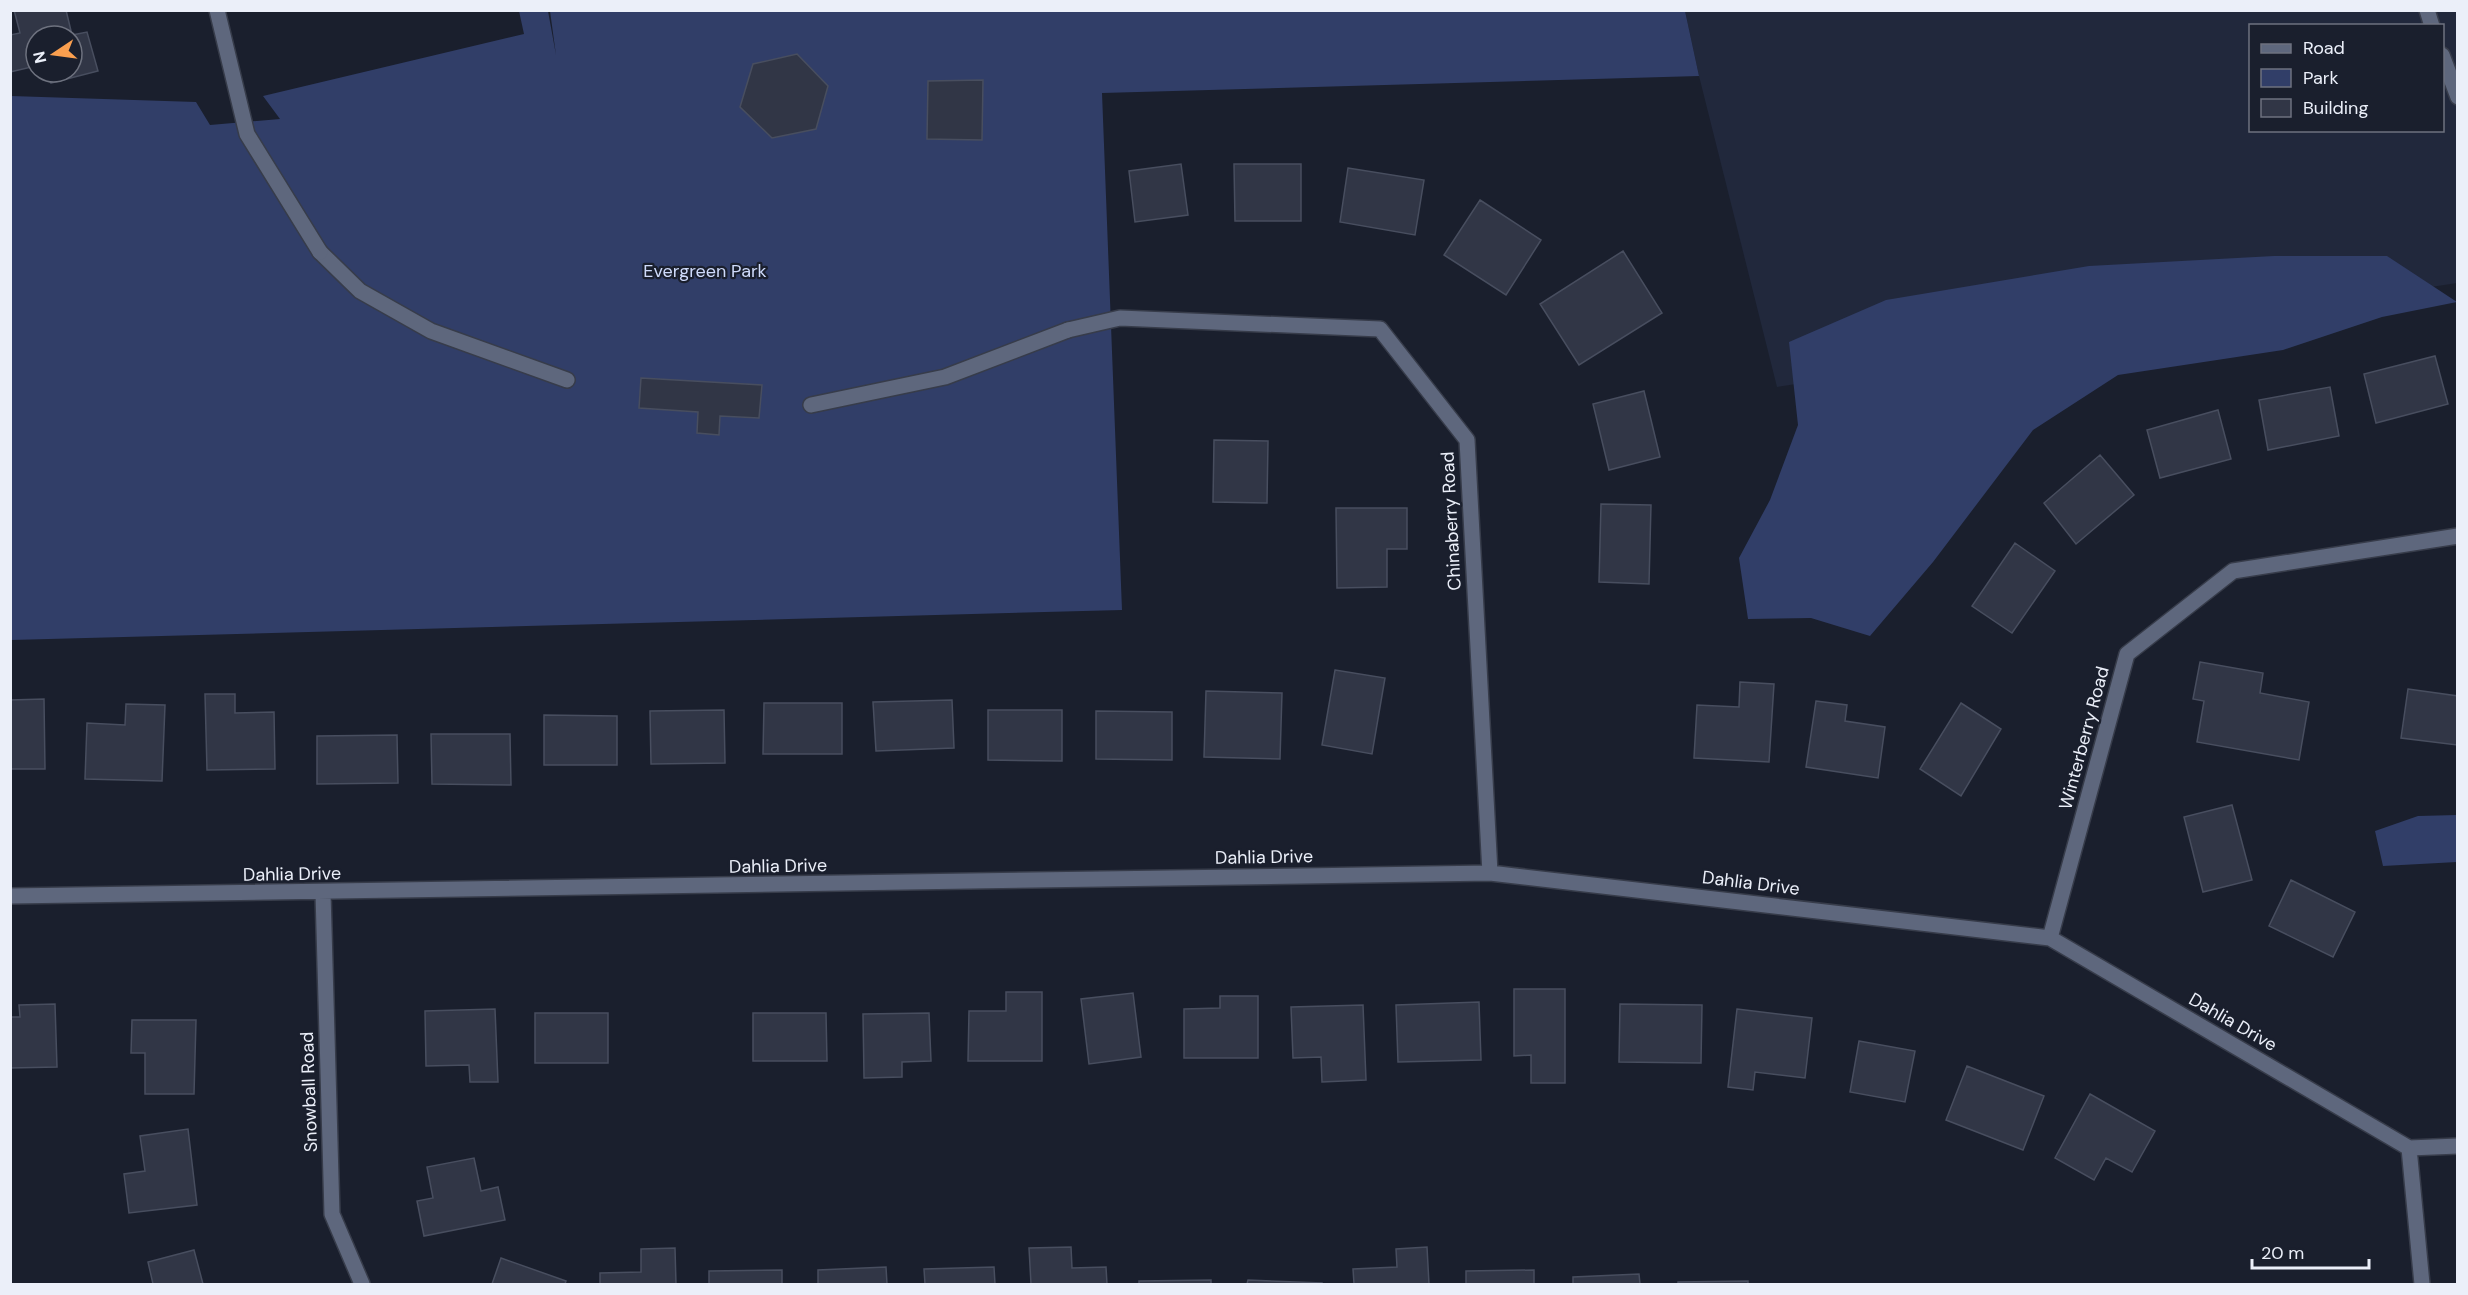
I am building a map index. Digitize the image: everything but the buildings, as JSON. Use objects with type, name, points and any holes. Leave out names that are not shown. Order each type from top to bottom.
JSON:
[{"type":"street","points":[[217,10],[247,134],[320,252],[360,291],[431,331],[567,380]]},
{"type":"street","points":[[2444,61],[2457,97]]},
{"type":"street","name":"Chinaberry Road","points":[[811,405],[945,377],[1068,330],[1120,318],[1380,329],[1467,440],[1490,873]]},
{"type":"street","name":"Winterberry Road","points":[[2050,938],[2127,654],[2233,570],[2457,536]]},
{"type":"street","name":"Dahlia Drive","points":[[10,896],[323,893],[1490,873],[2050,938],[2409,1148]]},
{"type":"street","name":"Snowball Road","points":[[323,893],[332,1214],[362,1284]]},
{"type":"street","points":[[2422,1284],[2409,1148],[2457,1146]]},
{"type":"shaded area","points":[[1685,11],[2457,11],[2457,283],[1777,387],[1699,76]]},
{"type":"green space","name":"Evergreen Park","points":[[519,11],[548,11],[556,55],[550,11],[1685,11],[1699,76],[1102,93],[1122,610],[11,640],[11,96],[196,102],[210,125],[280,119],[263,96],[524,34]]},
{"type":"green space","points":[[2274,256],[2387,256],[2457,302],[2382,317],[2283,350],[2118,375],[2033,430],[1933,562],[1870,636],[1811,618],[1748,619],[1739,558],[1770,500],[1798,425],[1789,342],[1886,300],[2089,266]]},
{"type":"green space","points":[[2457,815],[2457,862],[2383,866],[2375,831],[2418,816]]}]
